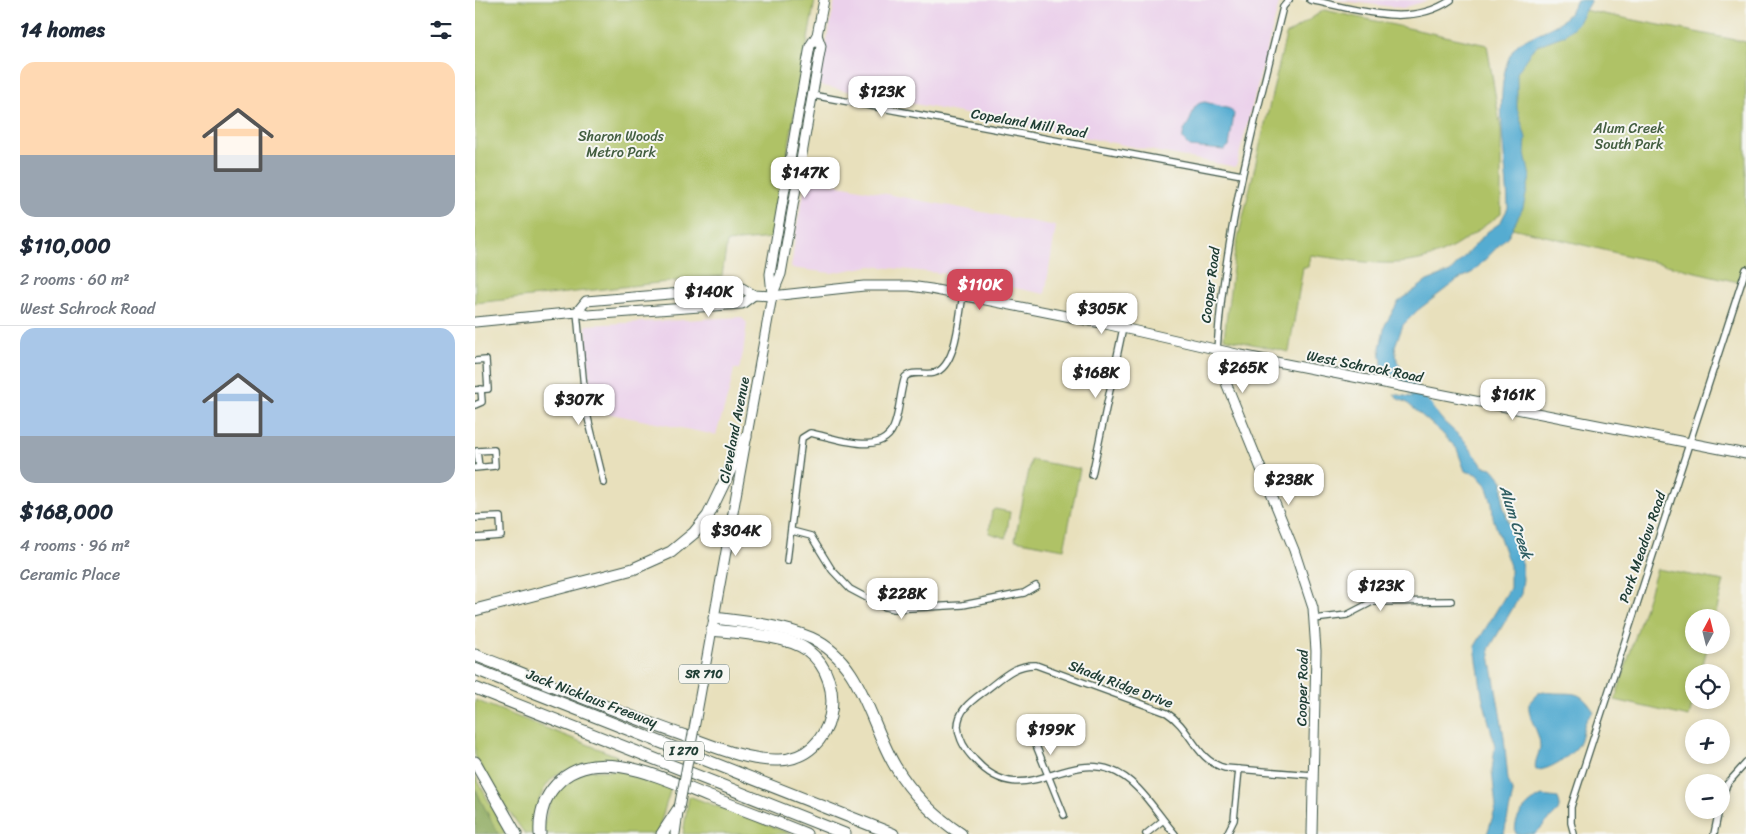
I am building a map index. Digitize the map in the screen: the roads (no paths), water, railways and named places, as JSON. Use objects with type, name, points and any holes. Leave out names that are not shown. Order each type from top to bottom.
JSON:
[{"type":"highway","points":[[475,610],[633,569],[671,552],[694,533],[708,516],[746,437]]},
{"type":"highway","points":[[475,656],[642,722],[743,755],[779,760],[801,754],[812,746],[820,738],[831,717],[831,687],[827,672],[819,661],[807,650],[787,641],[713,624]]},
{"type":"highway","points":[[713,624],[798,633],[833,652],[857,684],[894,764],[908,786],[926,806],[961,834]]},
{"type":"highway","name":"Jack Nicklaus Freeway","points":[[475,669],[893,834]]},
{"type":"highway","name":"I 270","points":[[475,688],[845,834]]},
{"type":"highway","points":[[475,762],[516,834]]},
{"type":"highway","points":[[540,834],[541,811],[552,789],[561,779],[580,768],[602,765],[623,767],[653,775],[806,834]]},
{"type":"highway","points":[[662,834],[679,808]]},
{"type":"main road","points":[[772,296],[770,274],[778,225],[810,46],[817,35],[824,0]]},
{"type":"main road","points":[[772,296],[781,274],[821,46],[817,35]]},
{"type":"main road","name":"West Schrock Road","points":[[577,312],[586,302],[741,288],[754,295],[772,296],[864,286],[909,286],[963,295],[1380,383],[1746,454]]},
{"type":"main road","points":[[475,322],[577,312],[588,315],[742,304],[754,295]]},
{"type":"main road","name":"Cleveland Avenue","points":[[675,834],[772,296]]},
{"type":"main road","name":"Cooper Road","points":[[1217,350],[1222,373],[1301,566],[1314,619],[1316,651],[1311,834]]},
{"type":"street","name":"Cooper Road","points":[[1217,350],[1225,264],[1243,175],[1283,7],[1289,0]]},
{"type":"street","points":[[1310,0],[1408,16],[1438,8],[1451,0]]},
{"type":"street","name":"Copeland Mill Road","points":[[812,95],[1243,175]]},
{"type":"street","name":"Park Meadow Road","points":[[1574,834],[1571,823],[1571,807],[1746,270]]},
{"type":"street","points":[[787,560],[793,531],[802,438],[810,433],[872,445],[883,441],[892,433],[896,422],[905,377],[912,372],[925,375],[937,372],[947,364],[952,352],[963,295]]},
{"type":"street","points":[[577,312],[585,410],[604,483]]},
{"type":"street","points":[[1092,475],[1123,328]]},
{"type":"street","points":[[475,361],[486,360],[488,388],[478,390],[481,402],[475,405]]},
{"type":"street","points":[[475,518],[500,517],[501,536],[475,538]]},
{"type":"street","points":[[793,531],[811,536],[832,570],[850,589],[882,606],[894,609],[963,605],[1024,593],[1036,586]]},
{"type":"street","points":[[1314,619],[1347,615],[1372,602],[1451,601]]},
{"type":"street","name":"Shady Ridge Drive","points":[[1049,777],[1026,782],[1008,780],[990,773],[978,764],[968,752],[959,734],[960,716],[970,702],[1017,668],[1027,665],[1044,667],[1167,713],[1184,726],[1201,754],[1212,764],[1239,769],[1313,775]]},
{"type":"street","points":[[1035,743],[1064,815]]},
{"type":"street","points":[[1730,781],[1746,763]]},
{"type":"street","points":[[1049,777],[1083,766],[1111,770],[1128,780],[1175,834]]},
{"type":"street","points":[[1227,834],[1234,820],[1239,769]]},
{"type":"street","points":[[1714,834],[1717,819]]},
{"type":"street","points":[[1146,834],[1163,821]]},
{"type":"water","points":[[1577,0],[1591,0],[1577,24],[1565,35],[1538,45],[1531,51],[1517,73],[1517,108],[1526,138],[1525,153],[1530,177],[1523,208],[1508,236],[1473,272],[1456,281],[1418,310],[1403,325],[1395,346],[1397,361],[1405,377],[1383,373],[1380,348],[1385,325],[1398,302],[1427,281],[1450,272],[1487,232],[1500,223],[1508,208],[1503,146],[1502,98],[1504,76],[1509,58],[1519,43],[1552,27],[1563,19],[1573,8]]},
{"type":"water","points":[[1205,102],[1230,109],[1234,114],[1229,146],[1224,150],[1190,147],[1183,140],[1184,132],[1195,108],[1198,104]]},
{"type":"water","points":[[1394,394],[1426,400],[1444,422],[1464,440],[1483,466],[1492,468],[1503,481],[1503,505],[1521,560],[1523,579],[1521,594],[1489,649],[1504,737],[1508,780],[1513,793],[1504,834],[1487,834],[1496,807],[1492,771],[1495,746],[1482,695],[1475,646],[1510,588],[1510,566],[1493,518],[1492,503],[1486,485],[1476,474],[1465,471],[1457,449],[1441,432]]},
{"type":"water","points":[[1538,693],[1579,695],[1594,712],[1586,721],[1580,742],[1573,751],[1552,766],[1536,770],[1535,764],[1540,746],[1530,714],[1529,703]]},
{"type":"water","points":[[1542,796],[1558,798],[1560,804],[1558,811],[1535,834],[1516,834],[1516,822],[1522,811],[1531,802]]},
{"type":"waterway","name":"Alum Creek","points":[[1394,367],[1428,408]]},
{"type":"park label","name":"Alum Creek South Park","points":[[1629,136]]},
{"type":"park label","name":"Sharon Woods Metro Park","points":[[621,144]]}]
